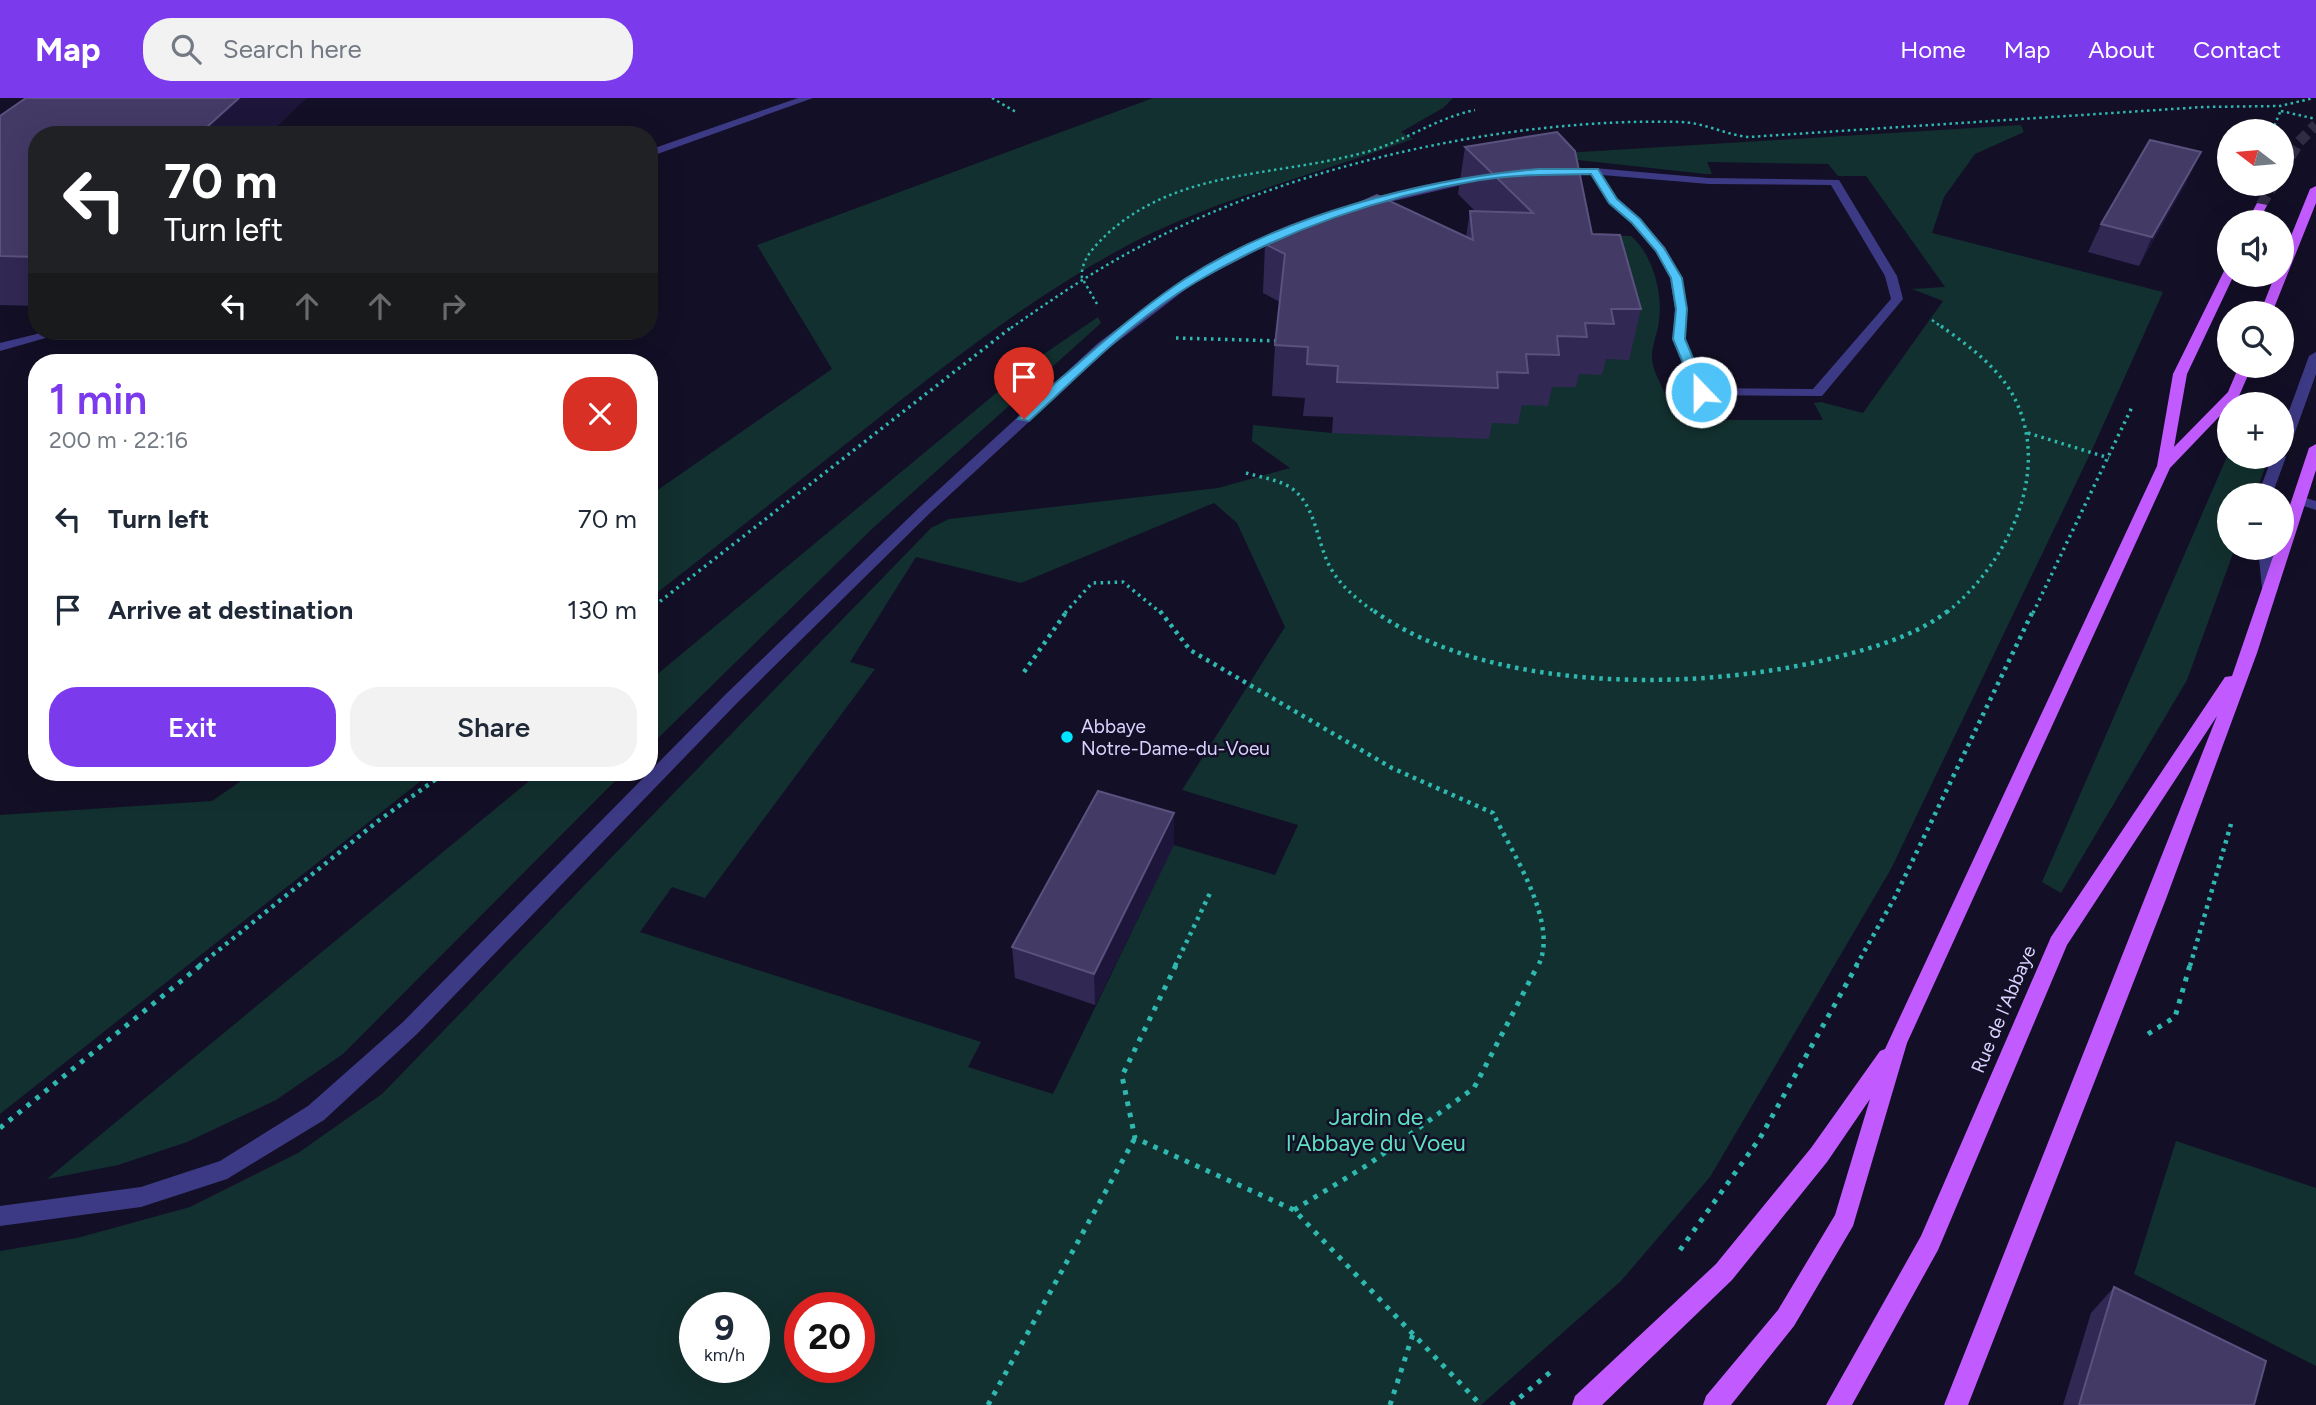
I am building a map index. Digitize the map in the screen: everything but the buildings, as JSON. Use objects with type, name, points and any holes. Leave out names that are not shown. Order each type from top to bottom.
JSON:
[{"type":"main road","points":[[2294,244],[2316,189]]},
{"type":"main road","points":[[2259,210],[2261,205]]},
{"type":"main road","points":[[1715,1405],[1786,1318],[1845,1219],[1897,1043],[2164,466],[2180,374],[2222,287]]},
{"type":"main road","points":[[2164,466],[2234,393],[2240,378]]},
{"type":"main road","name":"Rue de l'Abbaye","points":[[1959,1402],[2249,653],[2316,448]]},
{"type":"main road","name":"Rue de l'Abbaye","points":[[1838,1405],[1930,1243],[2058,942],[2249,653]]},
{"type":"main road","points":[[1584,1405],[1724,1272],[1819,1154],[1897,1043]]},
{"type":"lane","points":[[658,151],[808,98]]},
{"type":"lane","points":[[1538,172],[1594,171],[1709,181],[1835,182],[1891,276],[1897,299],[1817,393],[1701,392],[1679,339],[1682,309],[1676,278],[1661,250],[1636,221],[1613,201],[1594,171]]},
{"type":"lane","points":[[658,774],[907,528],[1130,323],[1190,280],[1258,245],[1348,210],[1425,188],[1504,175]]},
{"type":"lane","points":[[0,346],[28,339]]},
{"type":"lane","points":[[2294,416],[2316,356]]},
{"type":"lane","points":[[2299,500],[2316,506]]},
{"type":"lane","points":[[2266,560],[2270,588]]},
{"type":"lane","points":[[0,1216],[141,1197],[227,1169],[316,1113],[410,1028],[651,781]]},
{"type":"path","points":[[992,98],[1016,112]]},
{"type":"path","points":[[2277,119],[2280,106],[2314,98]]},
{"type":"path","points":[[658,603],[979,351],[1081,281],[1080,267],[1104,236],[1122,220],[1166,194],[1214,180],[1368,151],[1454,113],[1475,110]]},
{"type":"path","points":[[2281,111],[2316,119]]},
{"type":"path","points":[[1246,474],[1291,487],[1312,517],[1331,571],[1364,606],[1416,636],[1485,660],[1553,673],[1631,680],[1720,678],[1828,662],[1891,642],[1931,623],[1958,602],[1990,565],[2014,524],[2025,496],[2028,433],[2017,403],[2000,375],[1976,350],[1932,320]]},
{"type":"path","points":[[1171,338],[1283,341]]},
{"type":"path","points":[[1670,1260],[1760,1138],[1895,897],[2109,458],[2136,397]]},
{"type":"path","points":[[2028,433],[2109,458]]},
{"type":"path","points":[[1024,672],[1070,606],[1092,583],[1123,582],[1156,606],[1190,650],[1392,768],[1493,813],[1540,910],[1544,954],[1474,1088],[1369,1164],[1294,1210]]},
{"type":"path","points":[[0,1128],[378,821],[434,781]]},
{"type":"path","points":[[988,1405],[1135,1138],[1122,1076],[1211,891]]},
{"type":"path","points":[[1135,1138],[1294,1210],[1482,1405]]},
{"type":"path","points":[[1390,1405],[1413,1334]]},
{"type":"path","points":[[1511,1405],[1563,1361]]},
{"type":"green space","points":[[1153,98],[1453,98],[1443,108],[1401,132],[1413,139],[1270,187],[1164,227],[1059,285],[925,381],[658,592],[658,490],[832,369],[757,245]]},
{"type":"green space","name":"Jardin de l'Abbaye du Voeu","points":[[2021,125],[2024,132],[1975,154],[1944,197],[1932,233],[2163,292],[2091,452],[1891,869],[1710,1177],[1621,1281],[1481,1405],[0,1405],[0,1251],[77,1238],[190,1207],[298,1153],[382,1094],[931,528],[949,519],[1218,488],[1290,468],[1252,441],[1253,425],[1332,433],[1488,423],[1545,234],[1631,236],[1639,244],[1651,264],[1658,287],[1660,310],[1652,362],[1665,394],[1685,395],[1693,414],[1709,414],[1712,420],[1823,420],[1814,403],[1821,402],[1863,413],[1943,301],[1912,289],[1945,287],[1866,176],[1838,176],[1828,164],[1707,162],[1712,174],[1532,155]],"holes":[[[1214,503],[1237,523],[1285,627],[1182,790],[1298,825],[1275,875],[1174,845],[1053,1094],[968,1067],[981,1042],[640,932],[672,887],[705,898],[875,669],[850,662],[916,557],[1021,583]]]},
{"type":"green space","points":[[1098,317],[1101,323],[873,528],[658,738],[658,674],[1041,356]]},
{"type":"green space","points":[[2222,469],[2265,469],[2259,483],[2217,483],[2217,560],[2231,560],[2187,680],[2061,893],[2042,882]]},
{"type":"green space","points":[[241,781],[421,781],[0,1114],[0,815],[212,801]]},
{"type":"green space","points":[[529,781],[615,781],[343,1054],[276,1100],[187,1142],[118,1165],[47,1179]]},
{"type":"green space","points":[[2176,1141],[2316,1188],[2316,1366],[2134,1274]]},
{"type":"tunnel","points":[[2294,151],[2316,125]]},
{"type":"tunnel","points":[[2261,205],[2267,196]]},
{"type":"place","name":"Abbaye Notre-Dame-du-Voeu","points":[[1067,737]]},
{"type":"route","points":[[1024,419],[1130,323],[1190,280],[1258,245],[1348,210],[1425,188],[1481,177],[1538,172],[1594,171],[1613,201],[1636,221],[1661,250],[1676,278],[1682,309],[1679,339],[1701,392]]}]
